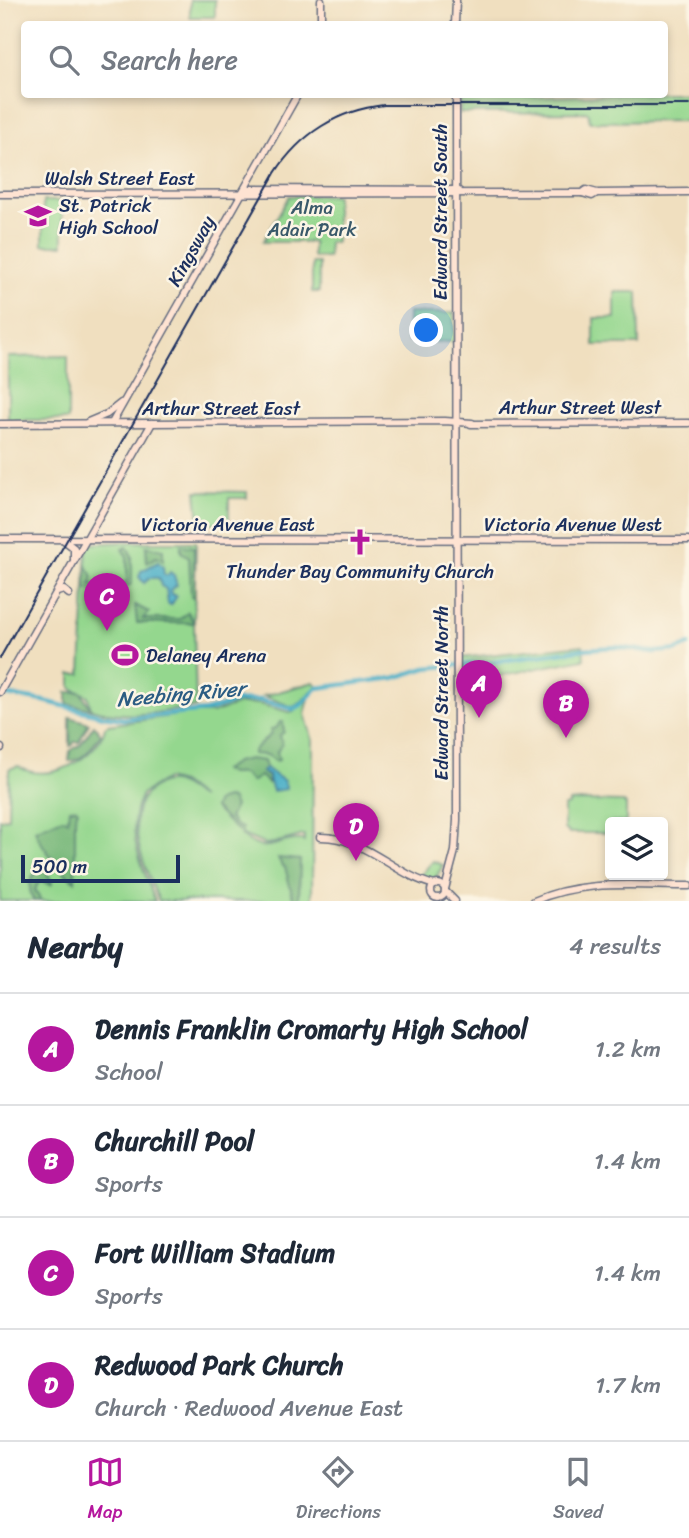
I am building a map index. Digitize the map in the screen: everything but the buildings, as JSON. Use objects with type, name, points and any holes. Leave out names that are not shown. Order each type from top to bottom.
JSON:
[{"type":"main road","points":[[321,0],[321,21]]},
{"type":"main road","points":[[455,21],[456,0]]},
{"type":"main road","name":"Kingsway","points":[[112,424],[296,98]]},
{"type":"main road","name":"Edward Street South","points":[[456,98],[457,539]]},
{"type":"main road","name":"Walsh Street East","points":[[0,194],[523,194],[582,193],[586,190],[597,193],[689,192]]},
{"type":"main road","points":[[125,400],[118,414],[120,420],[126,423]]},
{"type":"main road","points":[[83,424],[104,416],[125,400]]},
{"type":"main road","points":[[1,691],[152,423]]},
{"type":"main road","points":[[147,433],[170,423]]},
{"type":"main road","name":"Arthur Street East","points":[[0,424],[457,423]]},
{"type":"main road","name":"Arthur Street West","points":[[457,423],[689,423]]},
{"type":"main road","name":"Victoria Avenue East","points":[[0,539],[457,539]]},
{"type":"main road","points":[[60,539],[73,547],[74,562]]},
{"type":"main road","name":"Victoria Avenue West","points":[[457,539],[689,540]]},
{"type":"main road","name":"Edward Street North","points":[[438,896],[454,855],[457,820],[457,539]]},
{"type":"main road","points":[[74,562],[89,546],[106,540]]},
{"type":"main road","points":[[57,592],[64,590],[69,594]]},
{"type":"main road","points":[[320,837],[341,838],[355,844],[434,888],[438,896],[454,901]]},
{"type":"main road","name":"Edward Street North","points":[[438,896],[434,888],[443,878],[454,847]]},
{"type":"main road","points":[[534,901],[576,887],[689,886]]},
{"type":"green space","points":[[190,0],[215,0],[215,17],[190,17]]},
{"type":"green space","points":[[668,93],[689,93],[689,121],[590,122],[588,112],[460,113],[460,100],[668,98]]},
{"type":"green space","name":"Alma Adair Park","points":[[336,195],[336,242],[329,242],[328,257],[313,257],[313,242],[263,242],[289,196]]},
{"type":"green space","points":[[43,201],[62,201],[63,245],[43,245]]},
{"type":"green space","points":[[312,263],[319,263],[319,292],[312,292]]},
{"type":"green space","points":[[615,292],[638,292],[639,345],[594,345],[594,318],[615,318]]},
{"type":"green space","points":[[408,313],[454,313],[454,342],[408,341]]},
{"type":"green space","points":[[68,356],[68,420],[8,420],[8,357]]},
{"type":"green space","points":[[196,491],[247,492],[247,498],[229,498],[229,523],[199,523]]},
{"type":"green space","points":[[196,542],[196,707],[143,714],[117,714],[91,709],[88,696],[71,688],[71,674],[81,674],[87,544]]},
{"type":"green space","points":[[181,545],[194,547],[195,598],[191,597],[189,557],[181,552]]},
{"type":"green space","points":[[146,546],[163,550],[163,561],[157,557],[147,562]]},
{"type":"green space","points":[[127,547],[132,556],[132,584],[123,588],[86,590],[86,565],[93,576],[91,584],[127,582],[127,557],[122,549]]},
{"type":"green space","points":[[135,605],[149,612],[143,619],[180,619],[188,612],[194,623],[137,623]]},
{"type":"green space","points":[[583,645],[584,659],[493,677],[460,680],[460,658]]},
{"type":"green space","points":[[314,682],[317,686],[293,707],[264,696]]},
{"type":"green space","points":[[67,692],[81,692],[91,709],[67,704]]},
{"type":"green space","points":[[310,695],[305,714],[313,741],[312,901],[159,901],[138,843],[137,812],[142,799],[164,782],[180,785],[201,798],[181,783],[166,779],[142,794],[134,821],[137,848],[155,901],[0,901],[0,819],[8,818],[9,769],[18,766],[42,773],[69,766],[92,749],[108,725],[192,713],[212,713],[239,704],[259,704],[294,711]],"holes":[[[240,834],[266,845],[304,835],[304,843],[303,840],[294,840],[265,847],[250,842]]]},
{"type":"green space","points":[[70,717],[89,723],[79,742],[70,746]]},
{"type":"green space","points":[[283,722],[284,732],[280,735],[282,744],[277,752],[279,760],[267,755],[253,754],[271,734],[270,730]]},
{"type":"green space","points":[[94,725],[101,734],[84,756],[69,761],[70,751],[80,745]]},
{"type":"green space","points":[[249,759],[264,761],[266,768],[262,772],[269,778],[268,783],[260,776],[251,782],[242,774],[230,774],[223,770],[236,762]]},
{"type":"green space","points":[[231,799],[235,806],[229,818],[242,828],[242,833],[214,808],[217,801]]},
{"type":"green space","points":[[569,802],[623,802],[626,805],[626,817],[605,817],[605,833],[569,833],[564,829],[564,806],[569,805]]},
{"type":"green space","points":[[76,808],[75,881],[52,858],[35,830],[62,818],[67,820],[70,809]]},
{"type":"green space","points":[[278,858],[300,860],[299,901],[294,901],[285,867]]},
{"type":"green space","points":[[433,861],[443,865],[433,883],[420,876]]},
{"type":"green space","points":[[40,868],[47,872],[52,883],[38,883],[35,890],[41,901],[34,901],[30,883]]},
{"type":"water","points":[[158,562],[163,567],[164,575],[170,572],[174,575],[177,585],[170,590],[171,594],[177,596],[171,605],[168,604],[166,589],[161,586],[159,578],[150,578],[144,583],[139,577],[141,571]]},
{"type":"water","points":[[265,768],[284,781],[287,789],[273,791],[268,776],[262,772]]},
{"type":"waterway","name":"Neebing River","points":[[0,694],[123,719],[206,711],[237,701],[259,700],[294,709],[317,688],[394,678],[426,668],[585,649],[616,647],[654,652],[677,650],[689,645]]},
{"type":"railway","points":[[0,658],[275,173],[308,136],[336,118],[384,105],[689,105]]},
{"type":"place","name":"St. Patrick High School","points":[[38,216]]},
{"type":"place","name":"Thunder Bay Community Church","points":[[360,542]]},
{"type":"place","name":"Fort William Stadium","points":[[107,631]]},
{"type":"place","name":"Delaney Arena","points":[[125,655]]},
{"type":"place","name":"Dennis Franklin Cromarty High School","points":[[479,718]]},
{"type":"place","name":"Churchill Pool","points":[[566,738]]},
{"type":"place","name":"Redwood Park Church","points":[[356,861]]}]
